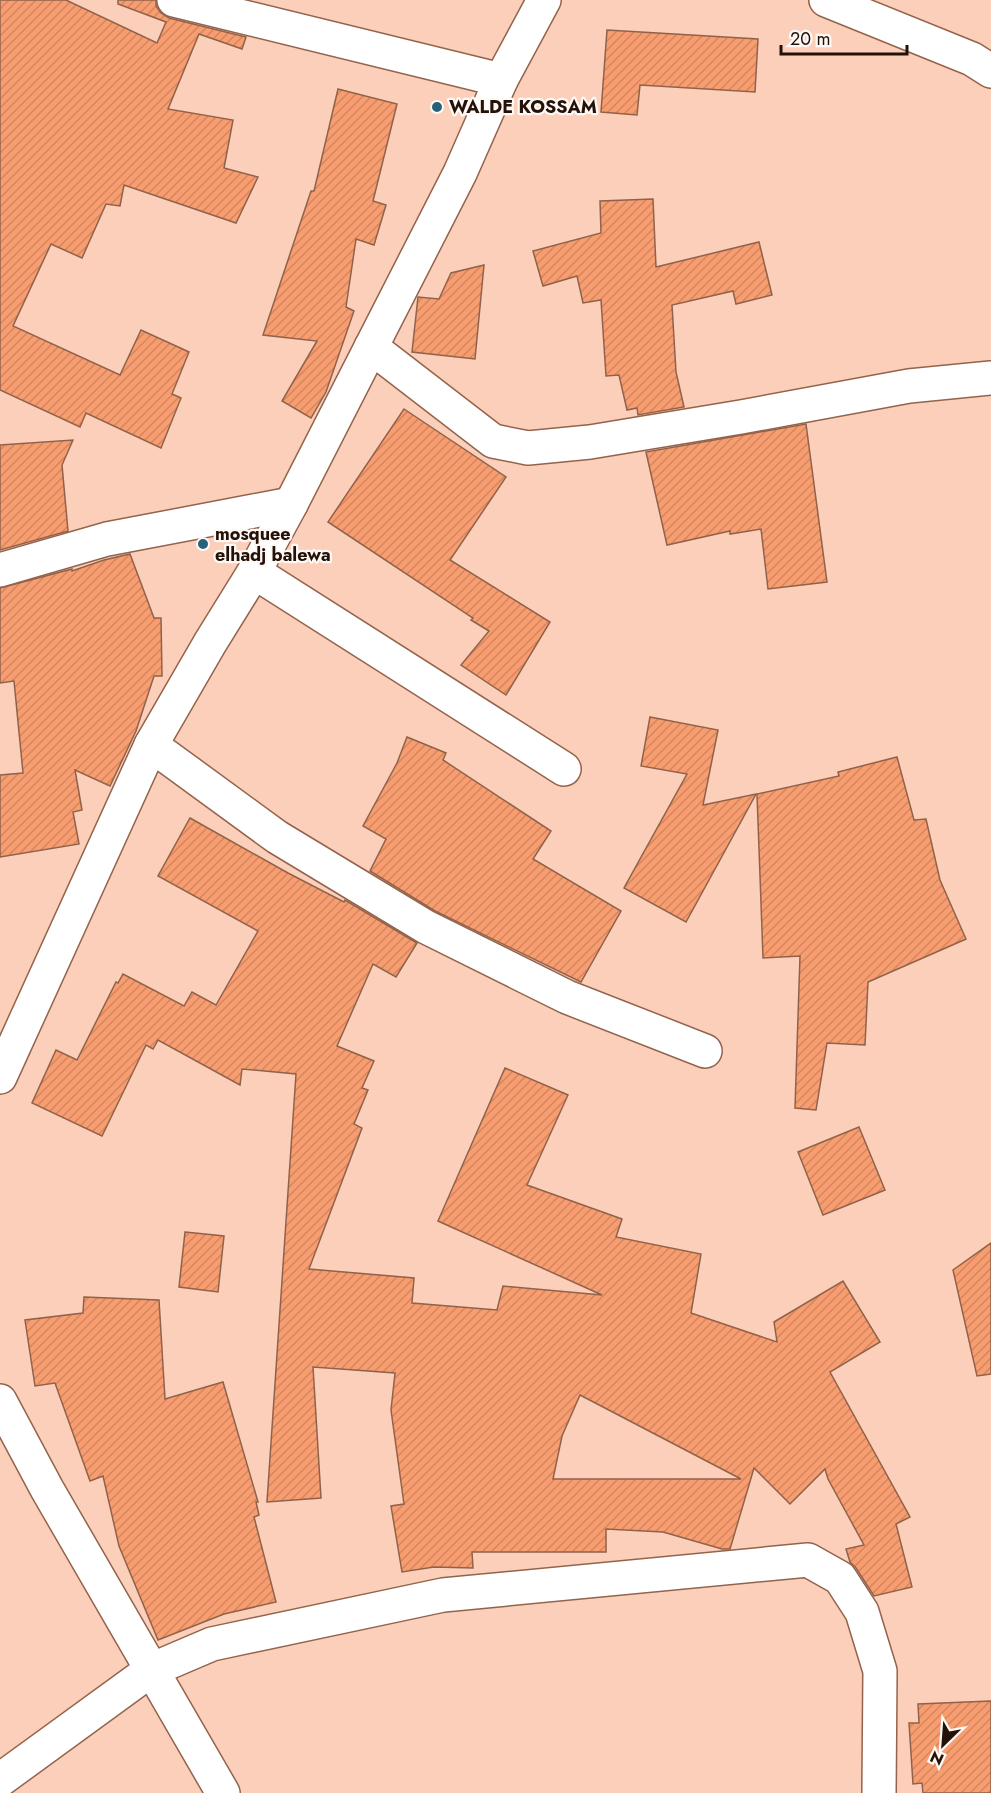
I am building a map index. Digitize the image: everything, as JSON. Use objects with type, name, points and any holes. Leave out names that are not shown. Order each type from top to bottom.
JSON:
[{"type":"street","points":[[174,0],[501,80]]},
{"type":"street","points":[[0,1077],[151,745],[254,572],[291,504],[460,173],[501,80],[543,0]]},
{"type":"street","points":[[826,0],[972,59],[991,71]]},
{"type":"street","points":[[371,347],[493,441],[528,448],[590,442],[909,386],[991,378]]},
{"type":"street","points":[[0,570],[107,539],[291,504]]},
{"type":"street","points":[[254,572],[564,769]]},
{"type":"street","points":[[151,745],[277,837],[426,927],[567,997],[705,1051]]},
{"type":"street","points":[[0,1401],[48,1490],[223,1793]]},
{"type":"street","points":[[0,1780],[151,1670],[212,1644],[443,1595],[808,1560],[840,1578],[862,1612],[879,1671],[879,1793]]},
{"type":"building","points":[[0,0],[66,0],[157,43],[166,22],[118,4],[118,0],[156,0],[156,6],[161,13],[169,18],[246,37],[242,49],[199,34],[168,109],[233,120],[224,168],[258,177],[236,223],[124,185],[120,206],[106,204],[82,258],[51,244],[13,326],[120,375],[141,330],[189,352],[172,394],[181,398],[161,448],[86,413],[80,427],[0,390]]},
{"type":"building","points":[[607,30],[758,39],[755,92],[640,85],[637,115],[601,112]]},
{"type":"building","points":[[338,89],[397,104],[373,201],[386,205],[374,245],[356,239],[346,307],[354,311],[326,392],[311,418],[282,401],[317,341],[263,335],[311,191],[314,191]]},
{"type":"building","points":[[653,199],[656,267],[759,242],[772,295],[736,304],[733,291],[672,305],[676,372],[684,407],[638,415],[637,408],[627,410],[619,375],[606,376],[601,300],[583,303],[577,276],[543,286],[533,251],[601,233],[600,201]]},
{"type":"building","points":[[484,265],[475,359],[412,352],[418,297],[439,299],[451,273]]},
{"type":"building","points":[[404,409],[506,477],[450,560],[550,622],[506,695],[461,665],[489,631],[328,522]]},
{"type":"building","points":[[806,424],[827,582],[768,589],[761,529],[730,534],[730,531],[667,545],[646,452]]},
{"type":"building","points":[[73,440],[62,465],[68,531],[0,550],[0,445]]},
{"type":"building","points":[[130,554],[154,618],[161,618],[162,676],[154,676],[136,731],[110,786],[75,770],[82,810],[73,812],[79,844],[0,857],[0,775],[23,773],[14,681],[0,683],[0,588]]},
{"type":"building","points":[[650,717],[718,730],[703,805],[756,794],[686,922],[624,888],[687,774],[641,766]]},
{"type":"building","points":[[407,737],[446,753],[443,760],[551,831],[533,859],[621,911],[581,982],[435,911],[370,871],[386,839],[363,826],[397,763]]},
{"type":"building","points":[[897,757],[914,820],[926,819],[940,880],[966,939],[868,982],[865,1045],[827,1043],[816,1110],[795,1108],[800,956],[763,958],[757,794],[839,776],[838,772]]},
{"type":"building","points":[[190,818],[288,873],[344,902],[345,900],[417,943],[396,977],[373,964],[337,1046],[374,1061],[362,1088],[368,1090],[354,1124],[362,1128],[309,1269],[414,1278],[412,1303],[497,1310],[503,1286],[602,1295],[438,1221],[505,1068],[568,1095],[527,1185],[622,1219],[616,1237],[701,1254],[691,1313],[777,1342],[774,1322],[843,1281],[880,1342],[830,1372],[910,1517],[896,1524],[912,1587],[874,1596],[850,1562],[846,1549],[864,1545],[828,1479],[825,1469],[790,1504],[754,1468],[730,1549],[722,1549],[663,1532],[606,1529],[606,1552],[472,1552],[473,1568],[434,1567],[402,1572],[391,1506],[404,1504],[391,1410],[395,1373],[313,1367],[321,1498],[267,1502],[296,1074],[242,1069],[240,1085],[158,1040],[153,1049],[146,1045],[102,1136],[32,1103],[56,1050],[77,1060],[116,982],[118,983],[123,974],[184,1006],[192,992],[216,1005],[258,931],[158,876]],"holes":[[[580,1395],[741,1479],[553,1479],[562,1436]]]},
{"type":"building","points":[[859,1127],[885,1190],[823,1215],[798,1152]]},
{"type":"building","points":[[185,1232],[224,1236],[218,1292],[179,1287]]},
{"type":"building","points":[[991,1243],[991,1374],[977,1376],[953,1270]]},
{"type":"building","points":[[84,1297],[159,1300],[165,1399],[223,1382],[258,1502],[256,1502],[259,1515],[254,1517],[276,1602],[224,1614],[158,1640],[119,1546],[103,1476],[90,1481],[55,1383],[35,1386],[25,1320],[83,1313]]},
{"type":"building","points":[[991,1701],[991,1793],[923,1793],[922,1783],[913,1784],[909,1723],[919,1723],[918,1704]]},
{"type":"place","name":"WALDE KOSSAM","points":[[437,107]]},
{"type":"place","name":"mosquee elhadj balewa","points":[[203,544]]}]
